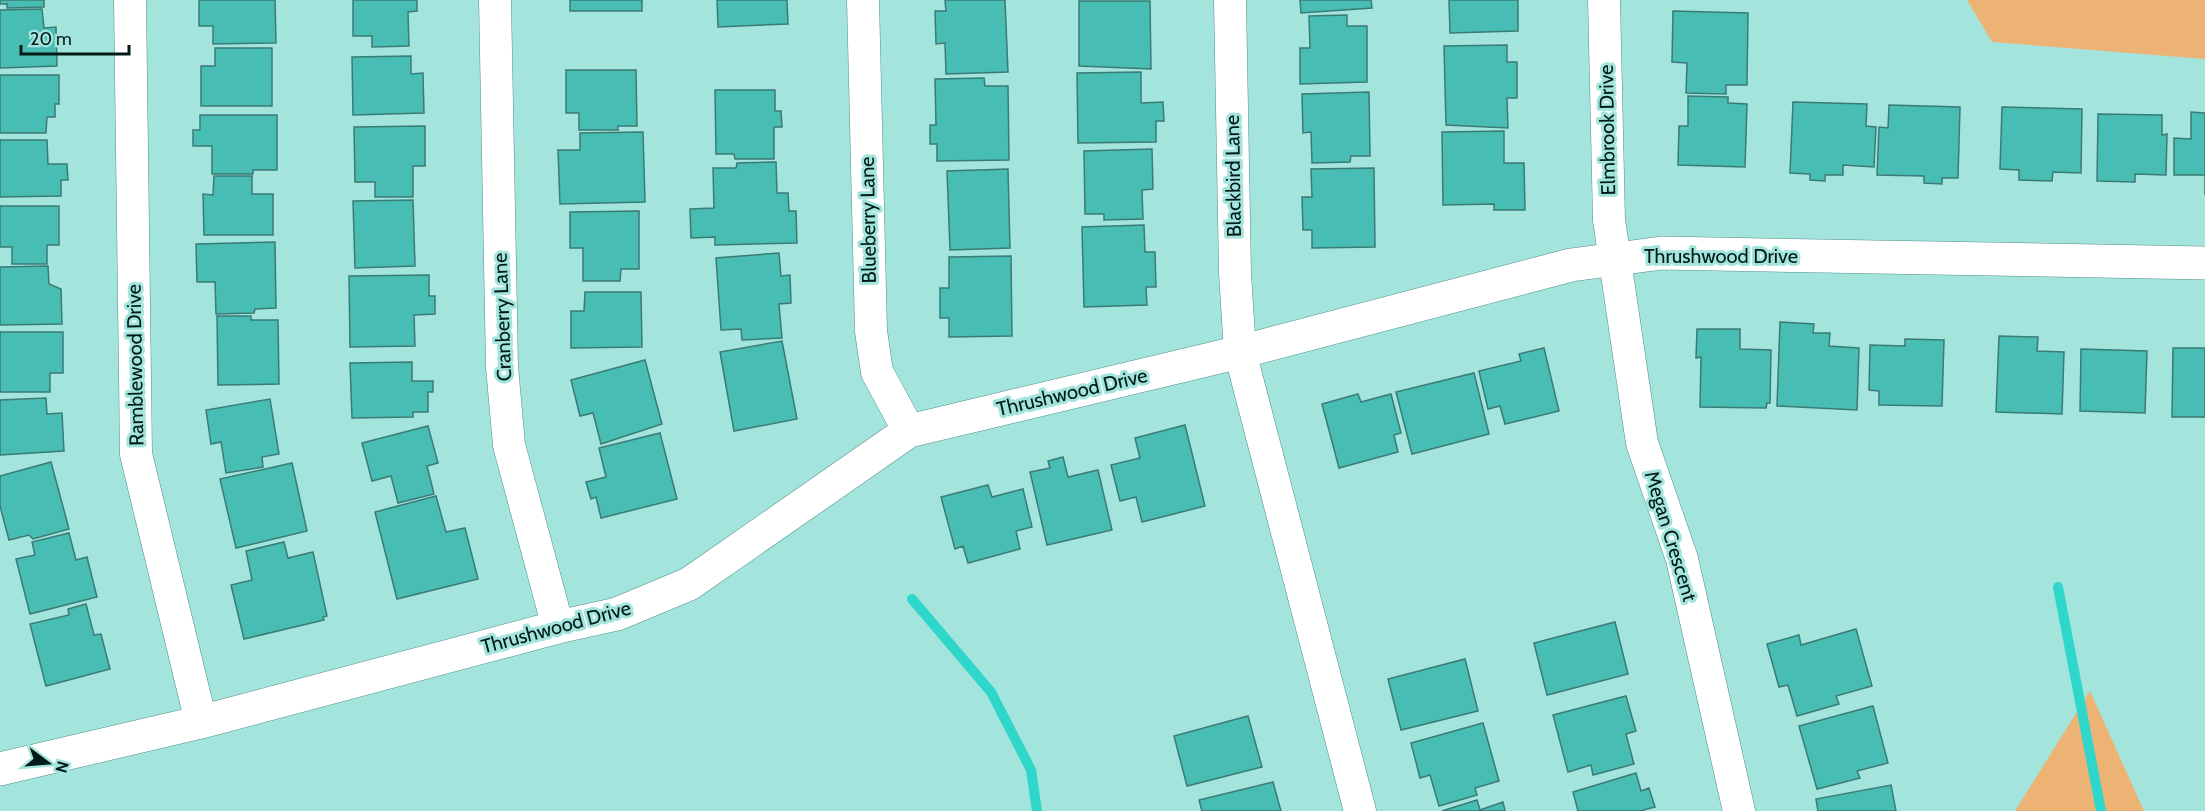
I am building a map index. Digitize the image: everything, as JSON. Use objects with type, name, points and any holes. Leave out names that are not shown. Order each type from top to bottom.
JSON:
[{"type":"street","name":"Ramblewood Drive","points":[[130,0],[136,454],[201,722]]},
{"type":"street","name":"Cranberry Lane","points":[[495,0],[502,367],[509,445],[558,627]]},
{"type":"street","name":"Blueberry Lane","points":[[863,0],[871,331],[877,372],[909,431]]},
{"type":"street","name":"Blackbird Lane","points":[[1230,0],[1235,273],[1240,352]]},
{"type":"street","name":"Elmbrook Drive","points":[[1604,0],[1609,220],[1613,259]]},
{"type":"street","name":"Thrushwood Drive","points":[[0,769],[201,722],[558,627],[616,614],[689,584],[909,431],[1240,352],[1571,265],[1662,253],[2205,263]]},
{"type":"street","name":"Megan Crescent","points":[[1613,259],[1642,443],[1682,559],[1739,811]]},
{"type":"street","points":[[1240,352],[1360,811]]},
{"type":"shaded area","points":[[1967,0],[2205,0],[2205,59],[1992,42]]},
{"type":"shaded area","points":[[2090,691],[2144,811],[2015,811]]},
{"type":"building","points":[[0,0],[44,0],[44,7],[7,8],[7,4],[0,4]]},
{"type":"building","points":[[199,0],[275,0],[276,43],[213,44],[213,26],[199,26]]},
{"type":"building","points":[[353,0],[417,0],[417,11],[408,12],[409,46],[372,47],[372,36],[353,36]]},
{"type":"building","points":[[570,0],[642,0],[642,11],[570,11]]},
{"type":"building","points":[[717,0],[787,0],[788,24],[718,27]]},
{"type":"building","points":[[945,0],[1005,0],[1008,72],[946,74],[945,43],[936,44],[935,11],[946,11]]},
{"type":"building","points":[[1300,0],[1371,0],[1372,8],[1301,13]]},
{"type":"building","points":[[1449,0],[1518,0],[1518,31],[1450,33]]},
{"type":"building","points":[[1079,1],[1150,1],[1151,69],[1079,66]]},
{"type":"building","points":[[42,9],[44,28],[56,27],[57,66],[0,68],[0,10]]},
{"type":"building","points":[[1673,11],[1748,13],[1747,85],[1726,85],[1726,94],[1686,93],[1687,63],[1672,62]]},
{"type":"building","points":[[1347,15],[1347,26],[1367,26],[1367,82],[1300,84],[1300,48],[1310,48],[1309,16]]},
{"type":"building","points":[[1507,45],[1507,62],[1517,62],[1517,98],[1507,98],[1508,128],[1446,125],[1444,46]]},
{"type":"building","points":[[215,48],[272,48],[272,106],[201,106],[201,66],[215,66]]},
{"type":"building","points":[[411,56],[411,74],[423,73],[424,113],[353,115],[352,57]]},
{"type":"building","points":[[566,70],[636,70],[637,126],[618,126],[618,130],[579,130],[579,113],[566,113]]},
{"type":"building","points":[[1141,72],[1141,103],[1163,102],[1164,121],[1156,121],[1156,142],[1078,143],[1077,73]]},
{"type":"building","points":[[0,75],[59,75],[59,104],[55,104],[55,117],[47,117],[46,133],[0,133]]},
{"type":"building","points":[[984,78],[985,86],[1008,86],[1009,160],[937,161],[937,144],[930,144],[930,125],[936,125],[935,79]]},
{"type":"building","points":[[715,90],[775,90],[775,111],[781,111],[782,127],[774,127],[774,159],[735,159],[734,154],[716,154]]},
{"type":"building","points":[[1369,92],[1370,156],[1351,156],[1350,162],[1312,163],[1311,132],[1303,133],[1302,94]]},
{"type":"building","points":[[1688,96],[1728,97],[1728,103],[1747,104],[1745,167],[1678,165],[1679,126],[1688,126]]},
{"type":"building","points":[[1793,102],[1867,104],[1866,126],[1876,127],[1874,167],[1843,165],[1843,175],[1825,175],[1825,181],[1810,180],[1810,174],[1790,173]]},
{"type":"building","points":[[1889,105],[1960,107],[1958,178],[1942,178],[1942,184],[1924,183],[1924,176],[1877,175],[1879,127],[1888,128]]},
{"type":"building","points":[[2002,107],[2082,109],[2081,173],[2053,172],[2052,181],[2019,180],[2019,170],[2000,169]]},
{"type":"building","points":[[2191,112],[2205,113],[2205,175],[2174,175],[2174,138],[2191,139]]},
{"type":"building","points":[[2098,114],[2162,115],[2162,135],[2167,134],[2166,175],[2135,174],[2135,182],[2097,181]]},
{"type":"building","points":[[200,115],[277,115],[277,170],[253,170],[253,174],[212,174],[212,146],[193,146],[193,130],[200,130]]},
{"type":"building","points":[[425,126],[425,166],[413,166],[413,197],[375,197],[375,182],[355,182],[354,127]]},
{"type":"building","points":[[1504,131],[1504,163],[1524,163],[1525,210],[1494,210],[1494,204],[1443,205],[1442,132]]},
{"type":"building","points":[[643,132],[645,202],[560,204],[558,150],[580,150],[580,133]]},
{"type":"building","points":[[0,140],[47,140],[48,164],[67,164],[68,180],[61,180],[61,196],[0,197]]},
{"type":"building","points":[[1152,149],[1153,189],[1142,190],[1143,219],[1104,220],[1104,214],[1085,214],[1084,151]]},
{"type":"building","points":[[776,162],[777,193],[788,193],[789,211],[796,211],[797,243],[715,245],[715,237],[691,238],[690,209],[714,208],[713,168],[736,168],[737,163]]},
{"type":"building","points":[[1374,168],[1375,247],[1312,248],[1312,230],[1303,230],[1302,197],[1312,197],[1311,169]]},
{"type":"building","points":[[1008,169],[1010,248],[950,250],[947,171]]},
{"type":"building","points":[[214,176],[252,176],[252,194],[273,194],[273,235],[204,235],[203,194],[213,195]]},
{"type":"building","points":[[413,200],[415,266],[355,268],[353,201]]},
{"type":"building","points":[[0,206],[59,206],[59,245],[47,245],[47,264],[12,264],[12,247],[0,247]]},
{"type":"building","points":[[639,211],[639,269],[621,269],[620,281],[583,281],[583,248],[570,248],[570,212]]},
{"type":"building","points":[[1144,225],[1145,252],[1155,252],[1156,287],[1146,287],[1147,305],[1084,307],[1082,227]]},
{"type":"building","points":[[275,242],[276,308],[255,309],[254,313],[216,314],[215,282],[197,282],[196,244]]},
{"type":"building","points":[[779,253],[781,276],[790,275],[791,303],[779,304],[782,338],[742,340],[741,329],[721,330],[716,258]]},
{"type":"building","points":[[1011,256],[1012,336],[949,337],[949,318],[940,318],[940,288],[949,288],[949,257]]},
{"type":"building","points":[[48,266],[49,284],[61,289],[62,324],[0,325],[0,267]]},
{"type":"building","points":[[429,275],[429,296],[435,296],[435,314],[414,315],[415,346],[350,347],[349,276]]},
{"type":"building","points":[[585,292],[641,292],[642,347],[571,348],[571,311],[584,311]]},
{"type":"building","points":[[217,316],[251,316],[251,320],[278,320],[279,384],[218,385]]},
{"type":"building","points":[[1780,322],[1814,324],[1813,333],[1830,333],[1829,346],[1859,348],[1857,410],[1777,406]]},
{"type":"building","points":[[1697,329],[1740,329],[1740,349],[1771,350],[1770,403],[1767,403],[1766,408],[1700,407],[1701,357],[1696,358]]},
{"type":"building","points":[[0,332],[63,332],[63,373],[50,373],[50,392],[0,392]]},
{"type":"building","points":[[1999,336],[2038,337],[2037,351],[2064,352],[2062,414],[1996,412]]},
{"type":"building","points":[[1905,339],[1944,340],[1942,406],[1879,405],[1879,391],[1869,390],[1870,345],[1905,346]]},
{"type":"building","points":[[782,341],[797,419],[734,431],[720,352]]},
{"type":"building","points":[[1544,348],[1559,411],[1505,424],[1500,406],[1488,409],[1479,371],[1521,361],[1519,354]]},
{"type":"building","points":[[2173,348],[2205,348],[2205,417],[2172,417]]},
{"type":"building","points":[[2081,349],[2147,351],[2145,413],[2080,411]]},
{"type":"building","points":[[645,360],[662,424],[601,444],[593,413],[580,416],[571,380]]},
{"type":"building","points":[[412,362],[412,381],[433,381],[433,392],[428,392],[428,412],[413,412],[413,417],[352,418],[350,363]]},
{"type":"building","points":[[1474,373],[1489,434],[1412,454],[1396,392]]},
{"type":"building","points":[[1358,394],[1361,402],[1391,394],[1401,433],[1394,435],[1398,452],[1339,468],[1322,404]]},
{"type":"building","points":[[46,398],[47,414],[62,413],[64,451],[0,455],[0,400]]},
{"type":"building","points":[[270,399],[279,454],[262,457],[263,467],[226,473],[221,442],[211,444],[206,410]]},
{"type":"building","points":[[1185,425],[1205,506],[1142,522],[1136,497],[1120,501],[1111,465],[1140,458],[1135,438]]},
{"type":"building","points":[[428,426],[438,463],[427,466],[434,494],[398,503],[391,476],[372,481],[362,443]]},
{"type":"building","points":[[660,433],[677,499],[601,518],[596,497],[591,499],[586,482],[606,477],[599,448]]},
{"type":"building","points":[[1063,457],[1068,477],[1098,470],[1112,530],[1047,545],[1030,472],[1050,468],[1048,461]]},
{"type":"building","points":[[51,462],[69,529],[33,539],[29,535],[9,540],[0,506],[0,476]]},
{"type":"building","points":[[292,463],[307,531],[236,548],[220,479]]},
{"type":"building","points":[[988,485],[992,497],[1023,489],[1032,527],[1016,531],[1020,549],[968,563],[963,546],[955,549],[941,497]]},
{"type":"building","points":[[436,496],[446,532],[465,528],[478,579],[397,599],[375,512]]},
{"type":"building","points":[[69,533],[76,560],[87,557],[97,597],[30,614],[16,559],[35,555],[32,542]]},
{"type":"building","points":[[284,542],[288,558],[313,552],[327,616],[323,617],[324,620],[244,639],[231,585],[252,580],[246,551]]},
{"type":"building","points":[[86,604],[94,635],[101,634],[110,669],[46,686],[30,624],[69,615],[68,609]]},
{"type":"building","points":[[1615,622],[1628,674],[1547,695],[1534,643]]},
{"type":"building","points":[[1856,629],[1872,686],[1836,696],[1839,704],[1797,716],[1788,685],[1779,687],[1767,644],[1799,635],[1801,645]]},
{"type":"building","points":[[1465,659],[1478,711],[1401,730],[1388,679]]},
{"type":"building","points":[[1626,696],[1636,731],[1626,734],[1634,764],[1593,775],[1591,765],[1568,772],[1553,715]]},
{"type":"building","points":[[1873,706],[1888,763],[1857,771],[1860,778],[1817,789],[1799,726]]},
{"type":"building","points":[[1248,716],[1262,767],[1187,786],[1174,736]]},
{"type":"building","points":[[1483,723],[1499,781],[1475,788],[1477,795],[1439,806],[1430,775],[1420,778],[1411,743]]},
{"type":"building","points":[[1636,773],[1641,791],[1649,788],[1655,807],[1640,811],[1578,811],[1573,792]]},
{"type":"building","points":[[1273,782],[1281,811],[1202,811],[1199,800]]},
{"type":"building","points":[[1891,785],[1896,811],[1818,811],[1816,799]]},
{"type":"building","points":[[1477,800],[1480,810],[1503,802],[1505,811],[1442,811]]},
{"type":"waterway","points":[[2058,587],[2101,811]]},
{"type":"waterway","points":[[912,599],[991,692],[1031,770],[1037,811]]}]
